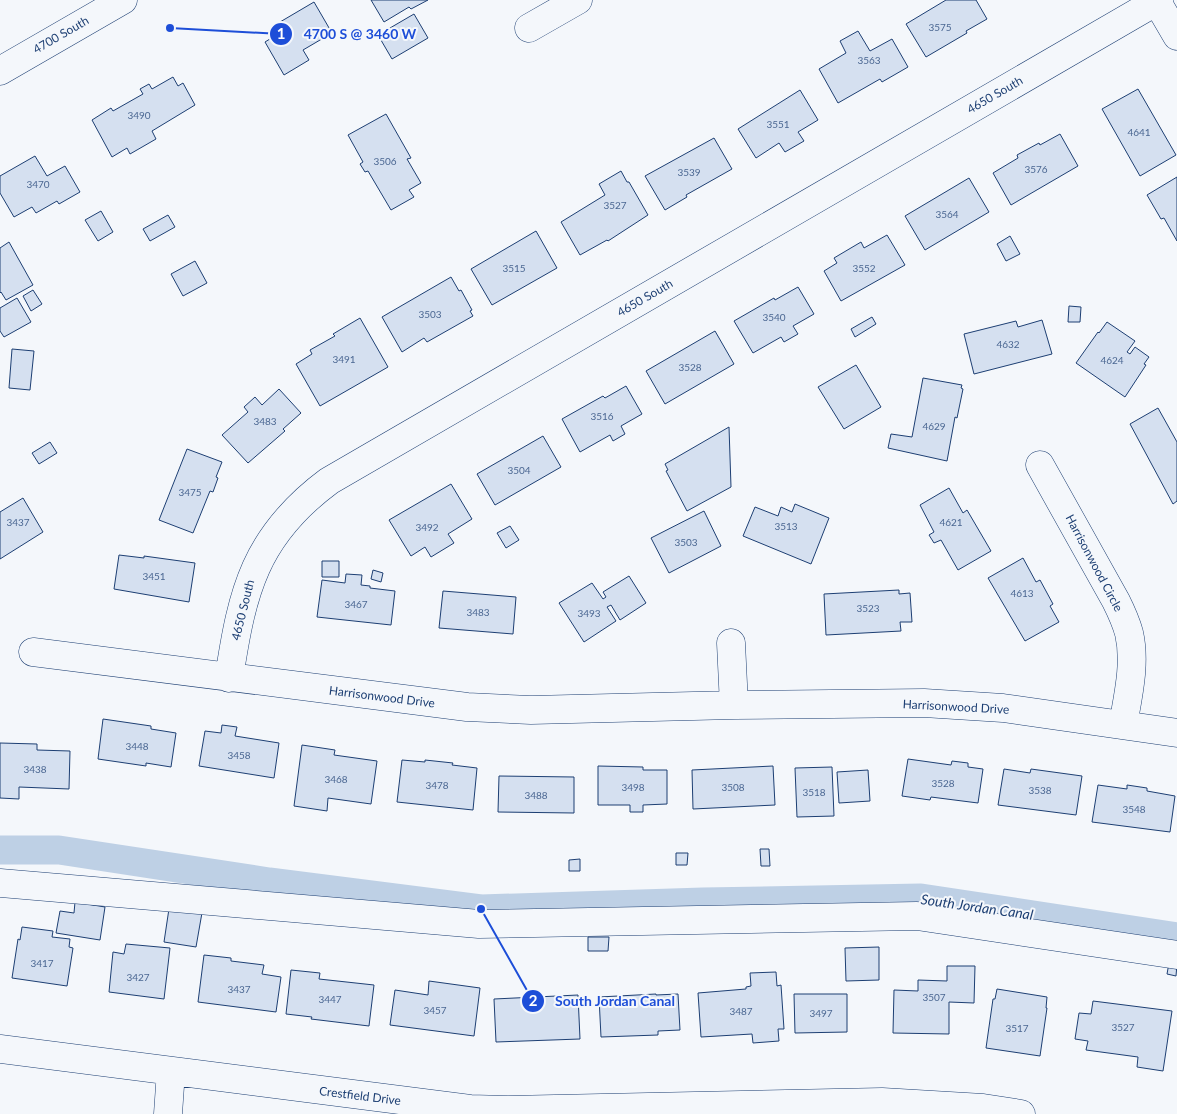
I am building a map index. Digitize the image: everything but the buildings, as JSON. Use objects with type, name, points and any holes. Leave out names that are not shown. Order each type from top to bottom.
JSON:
[{"type":"street","name":"4700 South","points":[[0,71],[123,0]]},
{"type":"street","points":[[529,28],[578,0]]},
{"type":"street","points":[[1157,0],[1177,36]]},
{"type":"street","name":"4650 South","points":[[229,678],[243,601],[251,576],[262,554],[292,514],[309,496],[329,481],[1157,0]]},
{"type":"street","name":"Harrisonwood Circle","points":[[1040,465],[1124,618],[1129,634],[1131,654],[1123,726]]},
{"type":"street","points":[[731,643],[734,705]]},
{"type":"street","name":"Harrisonwood Drive","points":[[33,652],[435,704],[491,709],[541,710],[924,703],[1003,708],[1177,733]]},
{"type":"street","points":[[0,884],[479,924],[917,916],[1177,955]]},
{"type":"street","name":"Crestfield Drive","points":[[0,1049],[470,1109],[574,1111],[882,1102],[966,1106],[1022,1114]]},
{"type":"street","points":[[168,1114],[172,1071]]},
{"type":"waterway","name":"South Jordan Canal","points":[[0,850],[59,850],[269,882],[481,909],[921,898],[1177,937]]},
{"type":"place","name":"4700 S @ 3460 W","points":[[170,28]]},
{"type":"place","name":"South Jordan Canal","points":[[481,909]]}]
